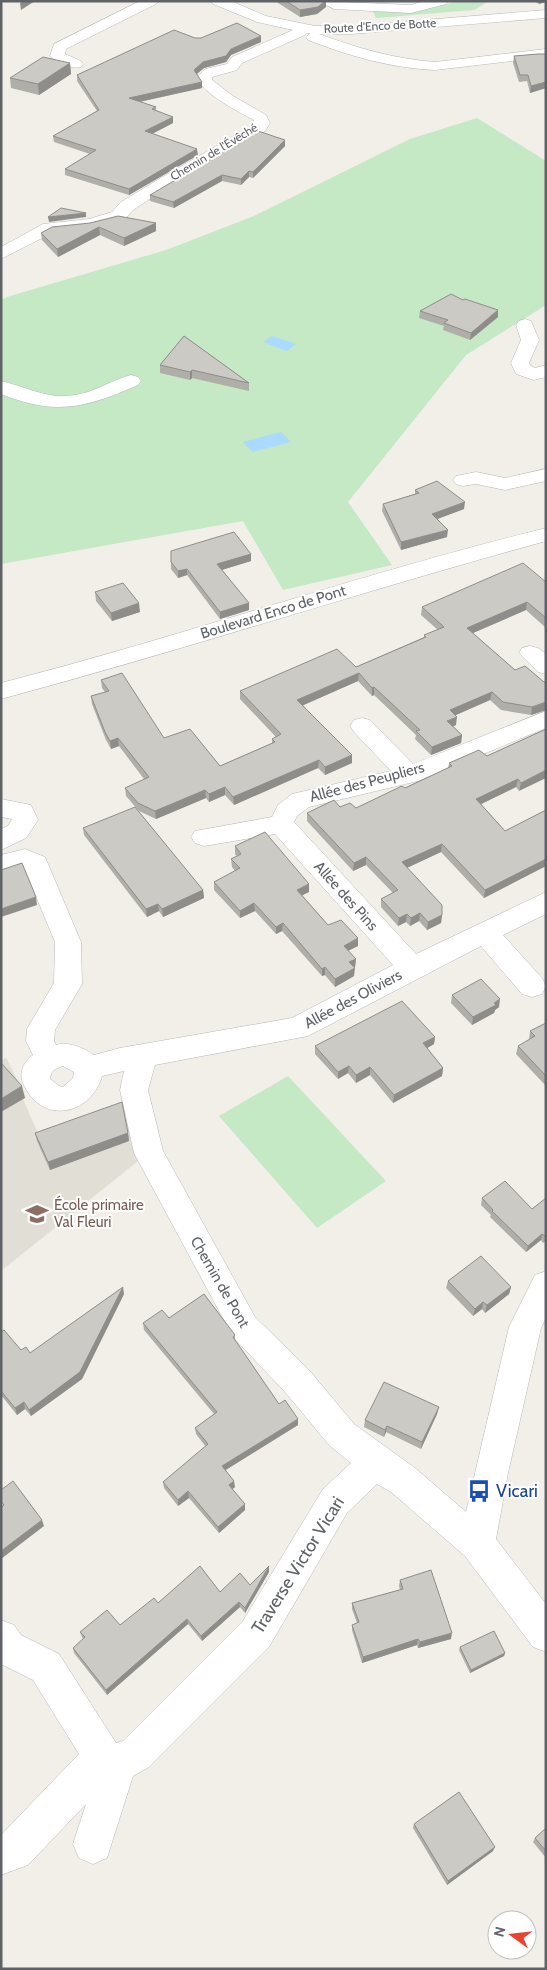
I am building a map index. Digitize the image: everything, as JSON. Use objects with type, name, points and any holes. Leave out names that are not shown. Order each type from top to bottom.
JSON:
[{"type":"street","points":[[76,64],[57,56],[59,47],[151,1]]},
{"type":"street","name":"Route d'Enco de Botte","points":[[218,1],[262,19],[296,29],[315,30],[351,30],[546,14]]},
{"type":"street","points":[[334,2],[411,9],[441,1]]},
{"type":"street","points":[[472,21],[492,6]]},
{"type":"street","points":[[296,29],[346,48],[409,65],[435,66],[546,53]]},
{"type":"street","name":"Chemin de l'Évêché","points":[[1,254],[49,228],[90,224],[118,216],[127,206],[165,182],[259,128],[262,118],[228,99],[205,81],[204,76],[210,72],[232,67],[237,60],[296,29]]},
{"type":"street","points":[[525,325],[530,340],[520,363],[523,370],[534,374],[546,371]]},
{"type":"street","points":[[1,387],[25,398],[45,403],[64,403],[97,396],[131,381]]},
{"type":"street","points":[[463,480],[476,478],[505,484],[546,475]]},
{"type":"street","name":"Boulevard Enco de Pont","points":[[1,691],[173,643],[441,562],[546,534]]},
{"type":"street","name":"Allée des Peupliers","points":[[281,824],[287,810],[301,800],[409,775],[546,719]]},
{"type":"street","points":[[362,726],[409,775]]},
{"type":"street","points":[[1,808],[22,811],[25,820],[17,832],[1,841]]},
{"type":"street","points":[[204,837],[281,824]]},
{"type":"street","name":"Allée des Pins","points":[[281,824],[412,968]]},
{"type":"street","points":[[1,866],[26,858],[36,864],[68,942],[68,984],[42,1030],[40,1041],[48,1057]]},
{"type":"street","name":"Allée des Oliviers","points":[[88,1068],[120,1060],[298,1028],[412,968],[546,902]]},
{"type":"street","points":[[485,932],[532,986]]},
{"type":"street","points":[[62,1054],[74,1056],[83,1061],[88,1068],[88,1078],[84,1086],[76,1094],[65,1098],[53,1098],[43,1094],[36,1088],[33,1079],[34,1071],[48,1057],[62,1054]]},
{"type":"street","name":"Chemin de Pont","points":[[145,1056],[137,1075],[134,1090],[148,1153],[244,1326],[296,1381],[342,1436],[382,1466]]},
{"type":"street","points":[[477,1544],[491,1473],[525,1327],[546,1285]]},
{"type":"street","points":[[382,1466],[403,1480],[477,1544],[546,1634]]},
{"type":"street","name":"Traverse Victor Vicari","points":[[1,1856],[14,1851],[110,1760],[136,1754],[256,1634],[335,1501],[354,1481],[367,1471],[382,1466]]},
{"type":"street","points":[[1,1638],[8,1648],[46,1667],[110,1760],[94,1844]]},
{"type":"shaded area","name":"École primaire Val Fleuri","points":[[6,1058],[26,1097],[23,1099],[41,1140],[130,1107],[143,1157],[1,1271],[1,1060]]},
{"type":"green space","points":[[458,1],[489,1],[474,10],[376,18],[373,11],[416,9]]},
{"type":"green space","points":[[477,118],[546,161],[546,305],[466,355],[348,502],[392,565],[283,590],[243,521],[1,564],[1,300],[166,250],[254,216],[410,139]]},
{"type":"green space","points":[[288,1076],[386,1181],[317,1228],[219,1116]]},
{"type":"water","points":[[272,336],[296,344],[287,351],[263,342]]},
{"type":"water","points":[[281,432],[291,442],[252,452],[243,442]]},
{"type":"building","points":[[286,1],[325,1],[318,7],[300,10]]},
{"type":"building","points":[[237,23],[261,36],[231,49],[226,56],[203,62],[194,70],[202,82],[129,98],[156,107],[152,109],[173,117],[145,131],[197,149],[129,189],[65,169],[96,150],[53,136],[99,110],[77,75],[174,30],[195,38],[201,38]]},
{"type":"building","points":[[546,54],[546,82],[531,86],[528,75],[520,75],[514,56]]},
{"type":"building","points":[[43,57],[70,63],[38,84],[10,78]]},
{"type":"building","points":[[258,131],[285,140],[253,172],[249,171],[241,179],[222,175],[173,202],[150,195]]},
{"type":"building","points":[[61,208],[86,213],[48,217]]},
{"type":"building","points":[[118,216],[156,223],[124,238],[99,227],[57,249],[41,233],[52,227],[90,223]]},
{"type":"building","points":[[451,294],[463,300],[465,299],[498,310],[471,333],[444,323],[448,320],[420,311]]},
{"type":"building","points":[[184,336],[249,383],[160,365]]},
{"type":"building","points":[[437,481],[465,502],[432,514],[448,530],[401,542],[383,504],[419,493],[415,490]]},
{"type":"building","points":[[234,532],[251,554],[217,564],[249,603],[220,612],[187,569],[178,571],[171,562],[171,551]]},
{"type":"building","points":[[523,563],[546,582],[546,618],[527,602],[467,628],[515,670],[525,666],[546,682],[546,702],[532,707],[503,702],[492,692],[450,710],[457,717],[447,721],[462,735],[432,747],[416,731],[420,730],[374,687],[372,688],[359,673],[297,700],[352,755],[325,767],[319,760],[233,797],[225,787],[209,794],[205,790],[155,811],[138,803],[125,788],[149,777],[118,738],[110,741],[105,732],[91,696],[109,691],[101,680],[122,673],[164,738],[190,729],[220,766],[275,742],[272,739],[281,734],[240,691],[337,649],[356,667],[426,637],[424,635],[444,627],[422,607]]},
{"type":"building","points":[[123,583],[139,603],[111,613],[95,592]]},
{"type":"building","points":[[546,729],[546,770],[521,783],[518,779],[476,799],[505,831],[546,810],[546,859],[485,890],[442,844],[402,862],[442,905],[442,915],[428,922],[420,913],[411,918],[407,914],[399,918],[381,899],[398,890],[366,857],[354,863],[307,813],[334,800],[340,807],[350,803],[356,808],[402,786],[405,788],[452,766],[449,763],[479,750],[487,756]]},
{"type":"building","points":[[135,807],[203,890],[162,909],[158,904],[146,909],[83,828]]},
{"type":"building","points":[[265,832],[309,884],[297,890],[328,925],[341,920],[358,938],[344,946],[356,959],[349,962],[355,968],[335,979],[325,967],[322,969],[283,923],[276,927],[254,903],[240,911],[214,882],[240,868],[231,859],[241,854],[235,846]]},
{"type":"building","points":[[22,863],[36,897],[1,909],[1,870]]},
{"type":"building","points":[[481,979],[500,999],[494,1003],[496,1005],[473,1017],[452,995]]},
{"type":"building","points":[[402,1001],[435,1037],[423,1043],[443,1068],[394,1095],[370,1067],[356,1075],[349,1066],[338,1072],[315,1046]]},
{"type":"building","points":[[546,1023],[546,1076],[518,1046],[535,1036],[530,1031]]},
{"type":"building","points":[[1,1063],[22,1086],[1,1099]]},
{"type":"building","points":[[122,1102],[128,1133],[48,1162],[35,1133]]},
{"type":"building","points":[[505,1181],[532,1209],[546,1198],[546,1236],[542,1234],[528,1246],[492,1211],[482,1198]]},
{"type":"building","points":[[481,1256],[511,1287],[487,1305],[483,1302],[475,1309],[448,1281]]},
{"type":"building","points":[[123,1287],[80,1372],[29,1410],[24,1402],[15,1408],[1,1391],[1,1332],[4,1330],[21,1350],[26,1347],[30,1353]]},
{"type":"building","points":[[204,1294],[235,1335],[233,1337],[279,1404],[285,1400],[298,1419],[222,1466],[234,1481],[229,1485],[245,1504],[218,1527],[188,1491],[178,1500],[163,1482],[208,1444],[195,1428],[217,1412],[143,1323],[162,1310],[169,1318]]},
{"type":"building","points":[[384,1382],[439,1407],[422,1442],[387,1426],[385,1430],[365,1420]]},
{"type":"building","points":[[13,1481],[42,1520],[1,1551],[1,1508],[4,1505],[1,1501],[1,1490]]},
{"type":"building","points":[[200,1566],[220,1592],[240,1573],[250,1585],[269,1566],[245,1608],[239,1602],[201,1636],[187,1619],[106,1690],[73,1648],[85,1637],[80,1632],[107,1610],[120,1625],[154,1598],[158,1603]]},
{"type":"building","points":[[431,1570],[452,1633],[420,1642],[418,1639],[363,1657],[352,1625],[359,1622],[352,1603],[403,1589],[400,1580]]},
{"type":"building","points":[[494,1631],[505,1653],[471,1670],[460,1647]]},
{"type":"building","points":[[459,1792],[495,1847],[448,1881],[414,1824]]},
{"type":"building","points":[[546,1828],[546,1851],[535,1838]]},
{"type":"place","name":"École primaire Val Fleuri","points":[[37,1214]]},
{"type":"place","name":"Vicari","points":[[479,1491]]}]
